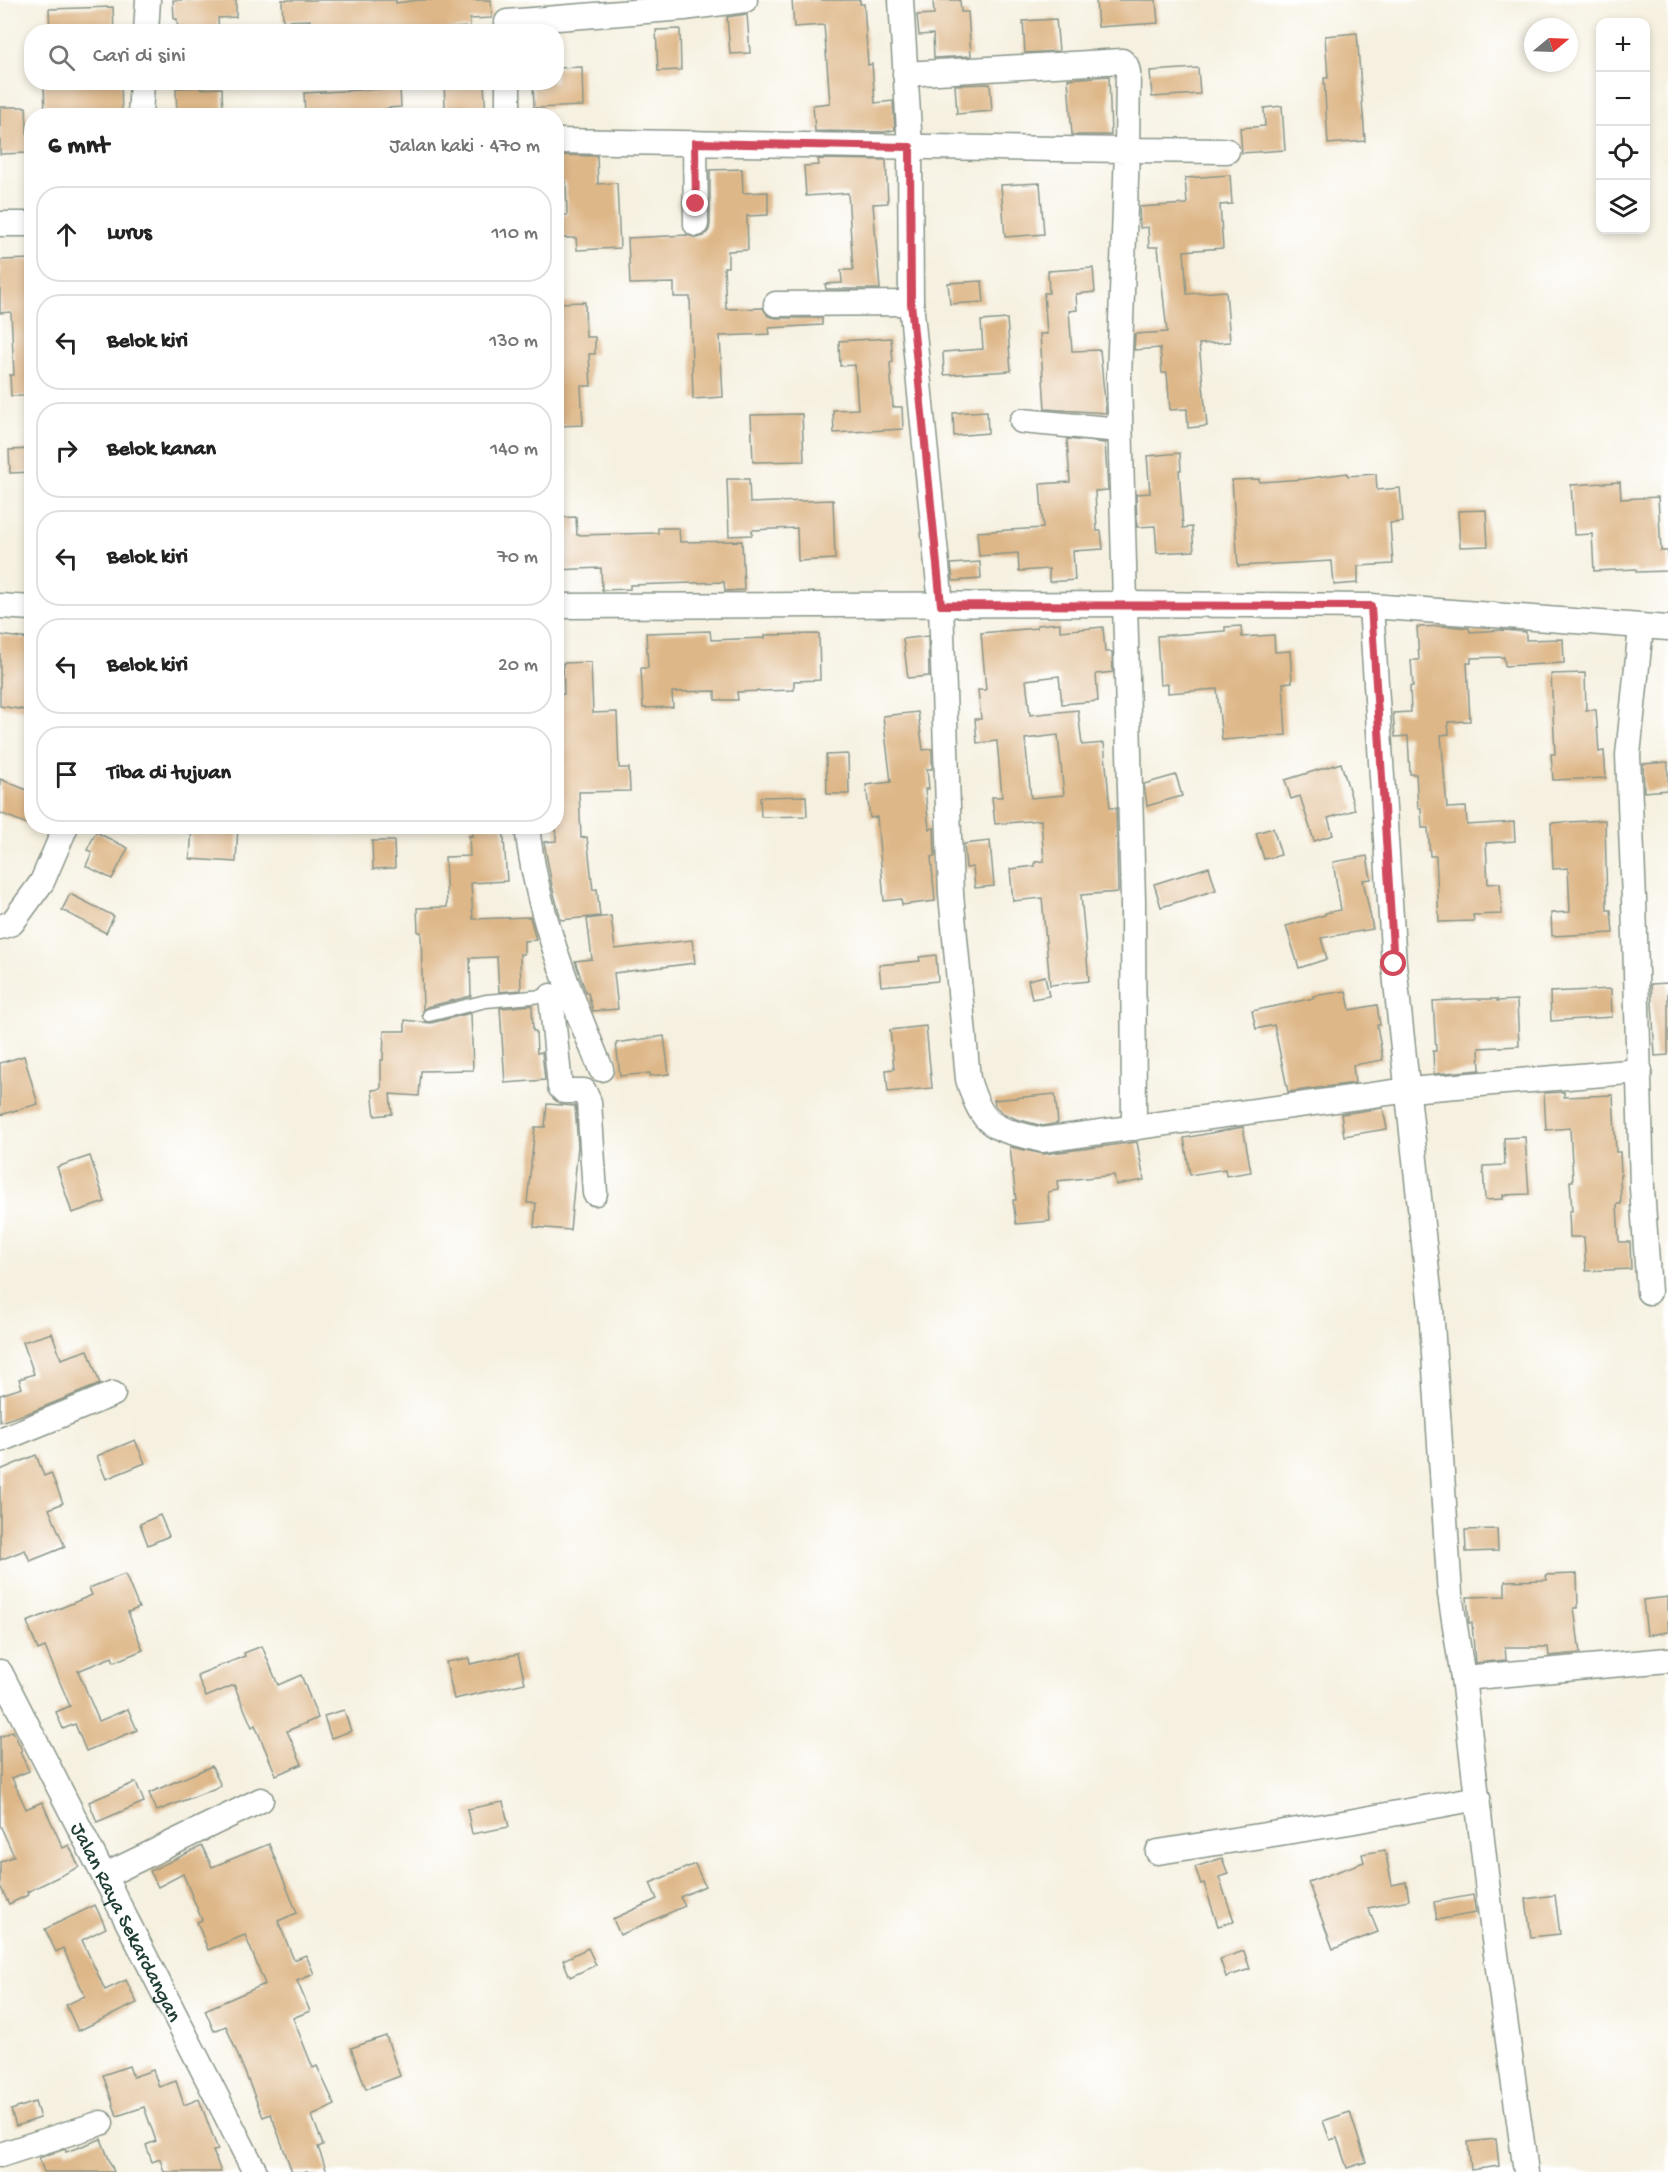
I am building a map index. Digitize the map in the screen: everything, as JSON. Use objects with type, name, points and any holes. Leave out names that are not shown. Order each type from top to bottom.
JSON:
[{"type":"street","points":[[146,24],[148,0]]},
{"type":"street","points":[[507,18],[684,8],[745,0]]},
{"type":"street","points":[[901,0],[910,147],[911,303],[941,605],[951,894],[968,1079],[975,1102],[984,1118],[995,1127],[1042,1140],[1409,1090],[1640,1071]]},
{"type":"street","points":[[905,74],[1122,61],[1128,72],[1119,378],[1133,901],[1134,1128]]},
{"type":"street","points":[[140,108],[142,90]]},
{"type":"street","points":[[508,90],[508,108]]},
{"type":"street","points":[[564,141],[1227,151]]},
{"type":"street","points":[[695,143],[696,224]]},
{"type":"street","points":[[0,224],[24,224]]},
{"type":"street","points":[[776,304],[911,303]]},
{"type":"street","points":[[1022,421],[1120,430]]},
{"type":"street","points":[[564,606],[1126,604],[1371,606],[1668,628]]},
{"type":"street","points":[[0,606],[24,608]]},
{"type":"street","points":[[1371,606],[1394,964],[1431,1309],[1450,1594],[1463,1678],[1492,1925],[1526,2172]]},
{"type":"street","points":[[1641,627],[1628,755],[1643,1200],[1649,1292]]},
{"type":"street","points":[[0,927],[12,923],[42,882],[63,834]]},
{"type":"street","points":[[527,834],[538,896],[560,995],[560,1087],[564,1091],[584,1091],[589,1101],[595,1193]]},
{"type":"street","points":[[560,995],[601,1069]]},
{"type":"street","points":[[0,1440],[114,1394]]},
{"type":"street","points":[[1463,1678],[1668,1660]]},
{"type":"street","name":"Jalan Raya Sekardangan","points":[[0,1672],[255,2172]]},
{"type":"street","points":[[1158,1851],[1350,1822],[1478,1798]]},
{"type":"street","points":[[104,1876],[261,1800]]},
{"type":"street","points":[[0,2155],[101,2123]]},
{"type":"lane","points":[[429,1015],[486,1000],[560,995]]},
{"type":"building","points":[[173,0],[236,0],[236,17],[218,18],[218,24],[177,24],[177,19],[174,19]]},
{"type":"building","points":[[282,0],[396,0],[396,3],[419,0],[491,0],[492,18],[470,19],[470,24],[311,24],[310,20],[283,21]]},
{"type":"building","points":[[792,0],[860,0],[860,4],[864,4],[868,65],[872,64],[875,103],[893,101],[895,130],[884,132],[815,131],[813,105],[830,103],[824,25],[794,27]]},
{"type":"building","points":[[933,0],[960,0],[961,12],[968,12],[971,56],[934,58],[933,34],[919,35],[917,15],[934,14]]},
{"type":"building","points":[[1096,0],[1156,0],[1158,23],[1098,27]]},
{"type":"building","points":[[113,7],[114,24],[50,24],[49,9]]},
{"type":"building","points":[[747,14],[750,53],[730,54],[727,17]]},
{"type":"building","points":[[1056,19],[1059,51],[1025,53],[1023,21]]},
{"type":"building","points":[[680,29],[681,70],[658,71],[656,30]]},
{"type":"building","points":[[1357,33],[1365,141],[1328,144],[1324,78],[1328,78],[1325,36]]},
{"type":"building","points":[[582,67],[583,106],[534,108],[533,90],[564,90],[564,68]]},
{"type":"building","points":[[1198,68],[1200,94],[1152,97],[1150,71]]},
{"type":"building","points":[[1109,76],[1111,135],[1072,135],[1068,79]]},
{"type":"building","points":[[990,84],[992,111],[957,114],[955,85]]},
{"type":"building","points":[[44,90],[121,90],[122,108],[45,108]]},
{"type":"building","points":[[176,90],[222,90],[223,108],[177,108]]},
{"type":"building","points":[[400,90],[401,107],[305,108],[304,93]]},
{"type":"building","points":[[444,90],[484,90],[486,108],[445,108]]},
{"type":"building","points":[[1282,106],[1285,150],[1242,153],[1240,128],[1265,126],[1264,108]]},
{"type":"building","points":[[0,107],[26,107],[24,108],[24,153],[0,154]]},
{"type":"building","points":[[564,155],[597,156],[598,184],[617,183],[620,248],[577,250],[576,238],[564,238],[564,215],[567,215],[566,182],[564,182]]},
{"type":"building","points":[[818,159],[886,160],[888,203],[873,204],[880,289],[826,289],[825,284],[842,283],[841,270],[853,270],[848,193],[806,196],[804,166],[819,165]]},
{"type":"building","points":[[742,169],[743,193],[768,192],[768,215],[747,216],[748,250],[728,251],[728,267],[724,267],[726,309],[763,308],[768,316],[776,318],[822,318],[822,325],[769,328],[770,334],[720,336],[723,397],[693,399],[690,297],[674,297],[674,283],[630,284],[628,238],[687,235],[697,238],[704,236],[710,224],[710,170]]},
{"type":"building","points":[[1230,175],[1232,204],[1220,205],[1223,248],[1184,251],[1187,294],[1226,291],[1230,342],[1199,344],[1207,426],[1188,428],[1187,409],[1170,410],[1167,373],[1162,373],[1160,348],[1134,350],[1135,334],[1167,332],[1158,247],[1149,247],[1148,227],[1140,228],[1139,207],[1187,204],[1185,178]]},
{"type":"building","points":[[1040,183],[1044,234],[1005,237],[1001,185]]},
{"type":"building","points":[[24,259],[24,396],[11,396],[10,375],[14,375],[11,312],[0,313],[0,260]]},
{"type":"building","points":[[1093,268],[1095,292],[1076,294],[1077,310],[1069,311],[1072,351],[1100,350],[1106,413],[1045,409],[1040,334],[1047,334],[1044,293],[1049,293],[1048,271]]},
{"type":"building","points":[[982,281],[984,302],[950,304],[948,283]]},
{"type":"building","points":[[585,302],[586,337],[595,337],[595,354],[589,354],[591,386],[581,386],[583,425],[564,426],[564,303]]},
{"type":"building","points":[[1007,319],[1011,371],[944,375],[943,352],[983,349],[981,321]]},
{"type":"building","points":[[891,338],[893,407],[902,407],[903,429],[834,433],[833,410],[858,409],[855,365],[840,366],[839,341]]},
{"type":"building","points":[[987,411],[988,433],[954,436],[953,413]]},
{"type":"building","points":[[802,414],[804,461],[753,462],[751,415]]},
{"type":"building","points":[[1067,439],[1105,443],[1108,490],[1095,491],[1097,531],[1101,531],[1103,549],[1073,551],[1075,580],[1049,582],[1049,569],[1019,571],[1018,553],[979,556],[977,532],[1043,528],[1040,484],[1070,482]]},
{"type":"building","points":[[24,449],[24,472],[10,473],[9,450]]},
{"type":"building","points":[[1180,453],[1183,528],[1192,527],[1194,551],[1157,553],[1155,526],[1137,527],[1136,494],[1150,493],[1147,456]]},
{"type":"building","points":[[1347,473],[1348,476],[1376,474],[1377,490],[1400,488],[1403,522],[1390,523],[1393,564],[1358,566],[1358,583],[1334,585],[1332,561],[1238,566],[1232,480],[1259,479],[1259,482]]},
{"type":"building","points":[[727,479],[749,479],[750,503],[833,500],[835,559],[798,561],[797,528],[752,530],[752,535],[729,536]]},
{"type":"building","points":[[1620,482],[1621,499],[1658,497],[1661,551],[1668,551],[1668,571],[1636,572],[1636,569],[1594,571],[1592,534],[1574,535],[1571,485]]},
{"type":"building","points":[[1486,510],[1488,546],[1460,547],[1458,511]]},
{"type":"building","points":[[576,517],[577,535],[658,533],[658,528],[679,528],[680,542],[742,541],[744,590],[725,591],[724,582],[630,585],[630,589],[602,590],[601,568],[564,570],[564,518]]},
{"type":"building","points":[[980,562],[981,579],[953,581],[951,564]]},
{"type":"building","points":[[1060,623],[1060,631],[1103,627],[1105,652],[1112,652],[1113,672],[1096,674],[1098,701],[1062,704],[1059,676],[1026,680],[1030,715],[1078,710],[1082,745],[1104,743],[1110,808],[1116,808],[1118,892],[1081,895],[1089,981],[1050,985],[1042,898],[1013,901],[1010,869],[1035,866],[1035,862],[1044,861],[1041,820],[995,824],[992,797],[1002,797],[997,741],[977,743],[975,719],[981,719],[978,690],[986,690],[981,633],[1037,628],[1037,625]],"holes":[[[1058,735],[1064,795],[1031,798],[1025,739]]]},
{"type":"building","points":[[1241,626],[1242,637],[1274,635],[1275,652],[1290,651],[1292,682],[1283,683],[1286,735],[1222,740],[1217,689],[1168,693],[1168,684],[1160,685],[1157,636],[1225,631],[1225,627]]},
{"type":"building","points":[[1417,627],[1469,628],[1470,632],[1503,630],[1526,632],[1526,640],[1563,639],[1564,663],[1505,666],[1504,657],[1471,658],[1471,663],[1467,663],[1470,721],[1448,722],[1449,734],[1441,735],[1447,808],[1466,807],[1467,825],[1514,822],[1515,841],[1486,843],[1488,884],[1500,883],[1502,914],[1473,915],[1474,921],[1439,922],[1436,856],[1430,856],[1428,828],[1422,828],[1416,774],[1410,774],[1408,736],[1395,737],[1393,713],[1411,712],[1410,686],[1413,686],[1411,660],[1419,660]]},
{"type":"building","points":[[710,631],[711,640],[765,638],[765,635],[819,634],[820,680],[794,681],[794,690],[737,692],[738,700],[715,700],[715,691],[672,692],[673,707],[643,708],[641,668],[648,668],[646,633]]},
{"type":"building","points":[[0,635],[24,638],[24,710],[0,706]]},
{"type":"building","points":[[928,636],[929,676],[908,678],[903,639]]},
{"type":"building","points":[[591,662],[593,713],[617,712],[619,768],[629,768],[630,791],[579,792],[581,838],[587,837],[593,890],[597,889],[600,916],[561,920],[544,842],[556,841],[556,834],[564,834],[564,663]]},
{"type":"building","points":[[1585,673],[1586,710],[1596,710],[1599,752],[1604,751],[1606,778],[1553,780],[1551,754],[1555,754],[1551,674]]},
{"type":"building","points":[[918,712],[923,750],[932,749],[932,769],[927,769],[929,789],[925,789],[929,829],[934,828],[935,856],[931,857],[935,901],[902,905],[901,899],[884,901],[877,817],[870,818],[866,785],[891,782],[883,716]]},
{"type":"building","points":[[848,754],[849,794],[827,794],[826,755]]},
{"type":"building","points":[[1668,762],[1668,790],[1644,792],[1643,764]]},
{"type":"building","points":[[1341,763],[1355,810],[1328,818],[1333,835],[1314,841],[1300,796],[1291,799],[1285,780]]},
{"type":"building","points":[[1176,775],[1182,796],[1147,806],[1144,784]]},
{"type":"building","points":[[0,779],[24,789],[24,823],[0,813]]},
{"type":"building","points":[[806,796],[807,816],[761,817],[760,797]]},
{"type":"building","points":[[1605,820],[1607,910],[1611,910],[1613,933],[1552,936],[1551,913],[1570,912],[1568,868],[1553,869],[1551,823]]},
{"type":"building","points":[[1273,828],[1281,855],[1264,859],[1256,833]]},
{"type":"building","points":[[95,834],[100,834],[128,848],[112,879],[86,866],[92,852],[87,850]]},
{"type":"building","points":[[192,834],[238,834],[236,862],[190,859]]},
{"type":"building","points":[[472,834],[504,834],[507,881],[471,883],[473,919],[530,917],[536,940],[524,941],[524,954],[520,954],[521,990],[499,992],[497,957],[470,958],[471,996],[423,1010],[421,932],[418,932],[417,908],[447,907],[445,857],[470,856],[469,836]]},
{"type":"building","points":[[372,841],[394,841],[395,868],[373,869]]},
{"type":"building","points":[[990,841],[994,886],[975,888],[973,867],[966,868],[964,844]]},
{"type":"building","points":[[1367,856],[1371,879],[1363,880],[1373,929],[1321,938],[1327,959],[1299,968],[1286,926],[1341,910],[1333,862]]},
{"type":"building","points":[[1209,867],[1216,890],[1161,907],[1154,884]]},
{"type":"building","points":[[70,894],[114,916],[106,933],[62,910]]},
{"type":"building","points":[[611,916],[615,949],[692,940],[695,963],[614,973],[618,1009],[593,1011],[575,961],[592,959],[587,919]]},
{"type":"building","points":[[936,955],[938,981],[881,986],[879,965],[920,961],[919,957]]},
{"type":"building","points":[[1045,976],[1049,996],[1032,999],[1028,980]]},
{"type":"building","points":[[1668,983],[1668,1055],[1655,1056],[1651,984]]},
{"type":"building","points":[[1611,989],[1612,1017],[1551,1021],[1550,992]]},
{"type":"building","points":[[1346,991],[1350,1010],[1377,1005],[1380,1025],[1377,1025],[1383,1060],[1353,1065],[1355,1083],[1288,1092],[1274,1025],[1256,1029],[1252,1011],[1314,998],[1313,996]]},
{"type":"building","points":[[1517,1000],[1519,1046],[1479,1048],[1480,1070],[1434,1074],[1433,1051],[1436,1051],[1433,1001]]},
{"type":"building","points":[[532,1005],[533,1031],[536,1031],[537,1053],[542,1052],[545,1080],[505,1083],[500,1008]]},
{"type":"building","points":[[471,1013],[473,1070],[421,1071],[419,1096],[390,1094],[392,1114],[375,1116],[372,1090],[381,1089],[384,1031],[405,1031],[405,1020],[431,1023]]},
{"type":"building","points":[[926,1026],[932,1088],[888,1092],[886,1070],[894,1069],[890,1030]]},
{"type":"building","points":[[664,1036],[669,1074],[620,1076],[616,1043]]},
{"type":"building","points":[[24,1056],[38,1104],[0,1115],[0,1063]]},
{"type":"building","points":[[1564,1092],[1564,1097],[1613,1095],[1616,1152],[1620,1152],[1621,1175],[1621,1204],[1617,1204],[1619,1242],[1630,1242],[1631,1269],[1586,1271],[1584,1237],[1570,1237],[1569,1211],[1572,1211],[1570,1181],[1573,1181],[1570,1128],[1546,1130],[1544,1093]]},
{"type":"building","points":[[1055,1094],[1058,1123],[1043,1126],[1016,1119],[1001,1112],[995,1106],[994,1100]]},
{"type":"building","points":[[547,1104],[575,1106],[578,1146],[570,1230],[534,1227],[536,1203],[527,1203],[535,1127],[545,1127]]},
{"type":"building","points":[[1383,1108],[1387,1129],[1344,1136],[1341,1114]]},
{"type":"building","points":[[1243,1127],[1251,1172],[1226,1176],[1225,1169],[1190,1175],[1184,1138]]},
{"type":"building","points":[[1525,1137],[1529,1194],[1503,1195],[1503,1199],[1485,1200],[1483,1166],[1505,1165],[1504,1138]]},
{"type":"building","points":[[1137,1142],[1144,1180],[1116,1185],[1114,1175],[1057,1181],[1058,1190],[1048,1192],[1050,1221],[1016,1224],[1013,1200],[1016,1200],[1010,1147],[1044,1154]]},
{"type":"building","points":[[90,1156],[105,1202],[72,1213],[57,1167]]},
{"type":"building","points":[[52,1333],[61,1359],[88,1350],[100,1384],[0,1422],[0,1395],[22,1388],[19,1379],[34,1374],[23,1342]]},
{"type":"building","points":[[135,1440],[145,1463],[106,1479],[97,1456]]},
{"type":"building","points":[[36,1455],[44,1476],[51,1473],[63,1503],[49,1509],[65,1547],[30,1561],[25,1550],[0,1560],[0,1470]]},
{"type":"building","points":[[160,1515],[169,1536],[148,1545],[140,1524]]},
{"type":"building","points":[[1497,1529],[1498,1551],[1466,1552],[1465,1530]]},
{"type":"building","points":[[125,1574],[139,1608],[128,1612],[143,1650],[114,1662],[112,1657],[78,1671],[99,1721],[128,1709],[137,1730],[86,1751],[75,1724],[63,1729],[56,1712],[70,1706],[45,1647],[38,1650],[27,1622],[92,1595],[89,1588]]},
{"type":"building","points":[[1577,1574],[1578,1608],[1574,1608],[1580,1653],[1549,1656],[1548,1647],[1505,1647],[1506,1660],[1475,1663],[1472,1623],[1469,1623],[1467,1597],[1505,1596],[1505,1581],[1547,1580],[1546,1575]]},
{"type":"building","points":[[1668,1597],[1668,1632],[1647,1635],[1643,1600]]},
{"type":"building","points":[[262,1646],[278,1685],[301,1675],[318,1718],[287,1731],[302,1764],[276,1775],[255,1725],[252,1727],[234,1685],[206,1697],[197,1675],[245,1656],[244,1653]]},
{"type":"building","points":[[518,1654],[525,1683],[454,1699],[446,1662],[469,1658],[470,1664]]},
{"type":"building","points":[[344,1710],[351,1731],[331,1738],[324,1716]]},
{"type":"building","points":[[13,1731],[29,1771],[12,1778],[26,1809],[42,1802],[63,1848],[69,1845],[79,1867],[27,1892],[28,1895],[9,1904],[0,1886],[0,1862],[14,1856],[0,1825],[0,1737]]},
{"type":"building","points":[[212,1766],[221,1786],[157,1811],[149,1793]]},
{"type":"building","points":[[136,1782],[144,1802],[97,1822],[89,1802]]},
{"type":"building","points":[[503,1802],[509,1827],[472,1834],[467,1809]]},
{"type":"building","points":[[269,1844],[297,1913],[278,1921],[294,1960],[306,1955],[314,1974],[297,1981],[310,2011],[293,2018],[313,2068],[317,2066],[335,2105],[312,2116],[323,2145],[318,2147],[327,2172],[292,2172],[271,2114],[263,2117],[226,2026],[214,2031],[205,2010],[265,1984],[245,1935],[208,1950],[197,1922],[202,1920],[183,1874],[158,1887],[150,1871],[202,1846],[212,1867]]},
{"type":"building","points":[[1385,1850],[1392,1885],[1406,1882],[1409,1900],[1368,1908],[1378,1932],[1333,1949],[1308,1882],[1364,1862],[1362,1854]]},
{"type":"building","points":[[1222,1858],[1228,1874],[1219,1877],[1234,1921],[1218,1926],[1204,1883],[1201,1884],[1195,1867]]},
{"type":"building","points":[[695,1864],[705,1886],[680,1897],[685,1906],[620,1935],[613,1919],[657,1899],[650,1883]]},
{"type":"building","points":[[1473,1895],[1476,1913],[1437,1920],[1434,1902]]},
{"type":"building","points":[[1555,1895],[1560,1934],[1531,1937],[1526,1899]]},
{"type":"building","points":[[95,1905],[106,1928],[82,1940],[105,1990],[126,1980],[137,2003],[78,2031],[66,2005],[85,1996],[63,1948],[56,1952],[45,1929]]},
{"type":"building","points":[[588,1948],[596,1965],[570,1977],[563,1960]]},
{"type":"building","points":[[1244,1951],[1250,1969],[1226,1977],[1220,1959]]},
{"type":"building","points":[[386,2036],[400,2076],[366,2089],[351,2048]]},
{"type":"building","points":[[129,2066],[133,2077],[153,2070],[159,2087],[176,2081],[184,2105],[199,2099],[218,2150],[213,2151],[221,2172],[164,2172],[160,2159],[152,2162],[146,2145],[156,2141],[144,2107],[117,2116],[103,2075]]},
{"type":"building","points":[[35,2102],[40,2118],[16,2126],[11,2110]]},
{"type":"building","points":[[1350,2112],[1366,2162],[1347,2168],[1337,2138],[1330,2140],[1323,2121]]},
{"type":"building","points":[[101,2139],[114,2172],[44,2172],[39,2158],[65,2149],[66,2152]]},
{"type":"building","points":[[1496,2139],[1499,2166],[1471,2170],[1468,2142]]},
{"type":"route","points":[[696,204],[695,143],[910,147],[911,303],[941,605],[1371,606],[1394,964]]}]
